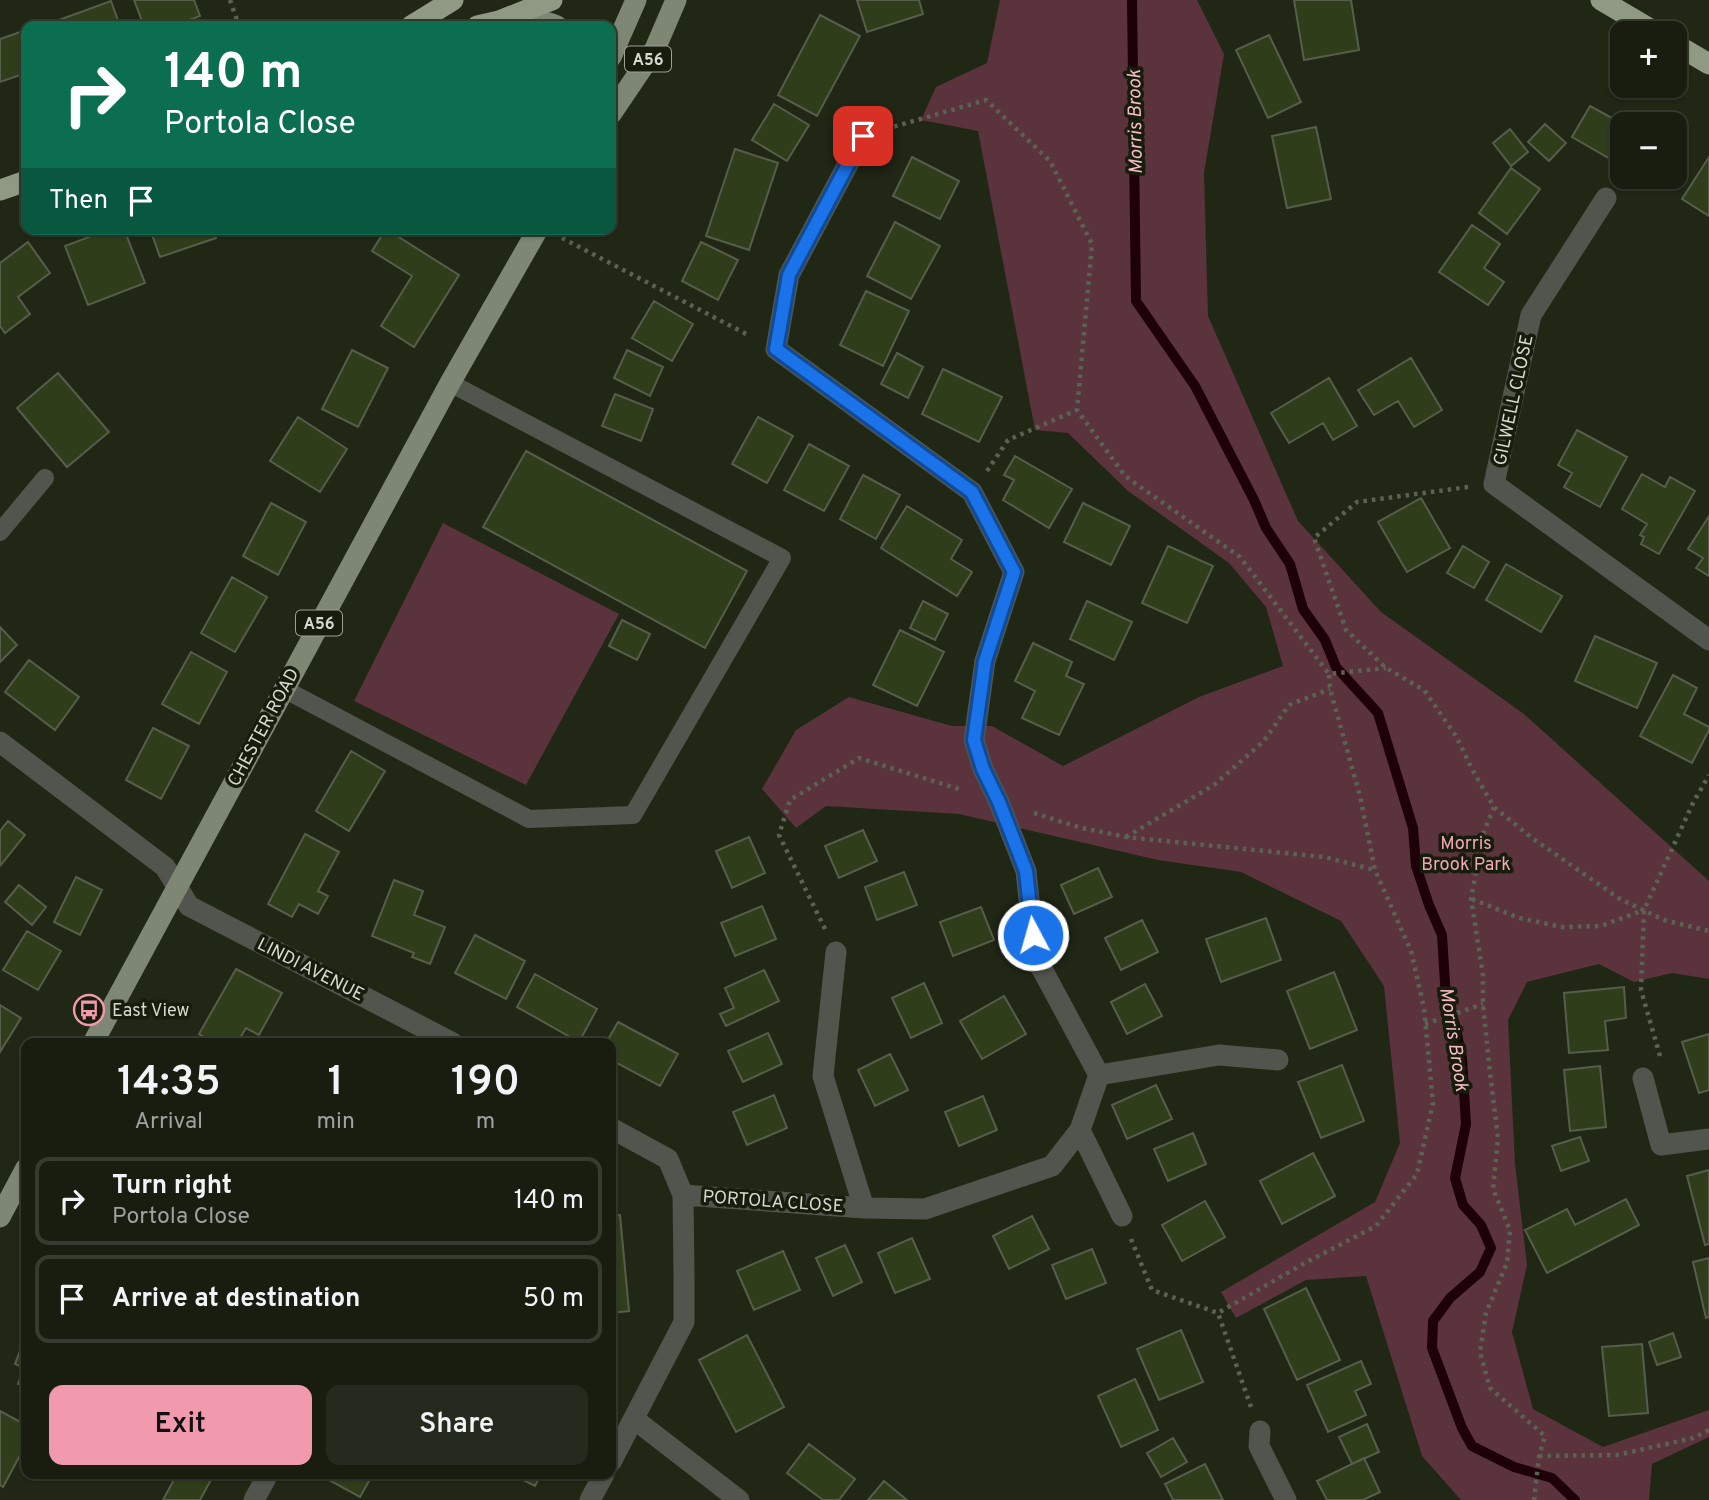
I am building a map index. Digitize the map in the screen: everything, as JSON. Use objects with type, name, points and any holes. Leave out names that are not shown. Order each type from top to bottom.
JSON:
[{"type":"highway","points":[[419,21],[453,0]]},
{"type":"highway","points":[[499,21],[552,0]]},
{"type":"highway","points":[[1601,0],[1637,21]]},
{"type":"highway","points":[[1687,51],[1709,64]]},
{"type":"highway","points":[[0,190],[21,183]]},
{"type":"main road","name":"A56","points":[[616,46],[636,0]]},
{"type":"main road","name":"A56","points":[[616,107],[655,49],[676,0]]},
{"type":"main road","points":[[499,21],[540,21]]},
{"type":"main road","name":"CHESTER ROAD","points":[[96,1038],[450,383],[545,235]]},
{"type":"main road","points":[[0,1217],[21,1177]]},
{"type":"street","points":[[863,136],[789,275],[776,349],[972,492],[1014,572],[985,661],[974,740],[983,769],[1026,871],[1035,956],[1099,1075],[1219,1055],[1278,1060]]},
{"type":"street","name":"GILWELL CLOSE","points":[[1606,198],[1531,315],[1494,484],[1709,640]]},
{"type":"street","points":[[0,742],[165,867],[177,886]]},
{"type":"street","name":"LINDI AVENUE","points":[[177,886],[189,906],[443,1038]]},
{"type":"street","name":"PORTOLA CLOSE","points":[[836,952],[823,1076],[864,1208]]},
{"type":"street","name":"PORTOLA CLOSE","points":[[683,1195],[864,1208],[925,1209],[1052,1166],[1080,1130],[1099,1075]]},
{"type":"street","points":[[1643,1078],[1661,1144],[1709,1139]]},
{"type":"street","points":[[1080,1130],[1122,1216]]},
{"type":"street","points":[[616,1131],[668,1159],[683,1195],[684,1322],[616,1453]]},
{"type":"street","points":[[634,1419],[739,1500]]},
{"type":"street","points":[[1259,1431],[1259,1446],[1286,1500]]},
{"type":"street","points":[[254,1500],[265,1479]]},
{"type":"street","points":[[590,1500],[601,1479]]},
{"type":"lane","points":[[284,689],[529,819],[633,815],[782,558],[450,383]]},
{"type":"lane","points":[[0,532],[45,478]]},
{"type":"path","points":[[230,0],[237,21]]},
{"type":"path","points":[[863,136],[986,100],[1050,161],[1091,244],[1077,410],[1125,476],[1240,556],[1332,673],[1330,689],[1360,796],[1375,870],[1411,951],[1424,1008],[1433,1103],[1417,1174],[1376,1226],[1218,1312],[1152,1290],[1122,1216]]},
{"type":"path","points":[[553,235],[776,349]]},
{"type":"path","points":[[972,492],[1008,440],[1077,410]]},
{"type":"path","points":[[1494,484],[1357,502],[1314,538],[1346,629],[1386,668],[1424,690],[1456,736],[1494,807],[1620,899],[1664,920],[1709,931]]},
{"type":"path","points":[[1332,673],[1386,668]]},
{"type":"path","points":[[1126,837],[1214,785],[1264,741],[1289,705],[1330,689]]},
{"type":"path","points":[[1662,1062],[1641,990],[1644,910],[1693,803],[1709,775]]},
{"type":"path","points":[[1494,807],[1483,834],[1471,899],[1483,975],[1483,1004],[1498,1138],[1493,1189],[1510,1230],[1507,1264],[1486,1313],[1480,1352],[1490,1388],[1545,1436],[1539,1456],[1535,1500]]},
{"type":"path","points":[[1471,899],[1519,918],[1562,927],[1601,926],[1644,910]]},
{"type":"path","points":[[1425,1024],[1483,1004]]},
{"type":"path","points":[[1218,1312],[1259,1431]]},
{"type":"path","points":[[1539,1456],[1617,1455],[1693,1438],[1709,1430]]},
{"type":"green space","name":"Morris Brook Park","points":[[1000,0],[1197,0],[1224,54],[1204,173],[1208,316],[1298,521],[1381,612],[1524,714],[1709,881],[1709,979],[1672,973],[1634,982],[1599,964],[1527,982],[1508,1020],[1515,1164],[1527,1265],[1512,1332],[1533,1409],[1603,1447],[1709,1410],[1709,1437],[1652,1464],[1649,1500],[1461,1500],[1422,1456],[1366,1276],[1306,1280],[1236,1318],[1221,1292],[1375,1202],[1400,1143],[1384,986],[1341,921],[1241,872],[1158,860],[959,814],[826,806],[796,828],[762,789],[796,730],[849,697],[952,726],[992,726],[1063,766],[1199,697],[1283,666],[1266,607],[1229,563],[1128,491],[1068,433],[1035,430],[978,131],[921,120],[936,87],[987,63]]},
{"type":"green space","points":[[443,523],[619,614],[526,785],[354,701]]},
{"type":"building","points":[[134,0],[194,0],[200,16],[187,21],[142,21]]},
{"type":"building","points":[[857,0],[919,0],[923,14],[867,32]]},
{"type":"building","points":[[1294,0],[1351,0],[1359,50],[1304,60]]},
{"type":"building","points":[[111,1],[118,21],[56,21]]},
{"type":"building","points":[[820,15],[860,36],[817,116],[778,95]]},
{"type":"building","points":[[21,32],[21,75],[0,82],[0,39]]},
{"type":"building","points":[[1269,35],[1301,102],[1268,118],[1236,50]]},
{"type":"building","points":[[774,104],[809,125],[787,161],[752,140]]},
{"type":"building","points":[[1590,106],[1610,117],[1610,159],[1572,137]]},
{"type":"building","points":[[1545,124],[1566,143],[1549,161],[1528,142]]},
{"type":"building","points":[[1316,127],[1331,199],[1287,208],[1272,136]]},
{"type":"building","points":[[1510,129],[1528,152],[1511,166],[1493,143]]},
{"type":"building","points":[[735,149],[778,163],[749,250],[706,236]]},
{"type":"building","points":[[912,157],[959,181],[940,219],[893,196]]},
{"type":"building","points":[[1709,157],[1709,216],[1682,199]]},
{"type":"building","points":[[1511,168],[1540,189],[1507,234],[1479,213]]},
{"type":"building","points":[[895,222],[940,246],[911,299],[867,276]]},
{"type":"building","points":[[1472,225],[1500,244],[1484,268],[1504,282],[1488,305],[1439,272]]},
{"type":"building","points":[[94,235],[126,235],[145,283],[88,305],[65,246]]},
{"type":"building","points":[[152,235],[215,235],[216,238],[160,257]]},
{"type":"building","points":[[382,235],[396,235],[459,275],[414,347],[381,326],[412,276],[372,251]]},
{"type":"building","points":[[28,242],[50,273],[18,297],[30,314],[5,333],[0,326],[0,263]]},
{"type":"building","points":[[701,242],[738,260],[718,300],[682,281]]},
{"type":"building","points":[[866,291],[909,311],[883,366],[840,345]]},
{"type":"building","points":[[654,301],[693,324],[672,361],[632,338]]},
{"type":"building","points":[[352,350],[388,368],[358,427],[322,409]]},
{"type":"building","points":[[627,350],[663,367],[650,396],[614,378]]},
{"type":"building","points":[[897,353],[923,367],[908,398],[881,384]]},
{"type":"building","points":[[1411,358],[1442,410],[1414,427],[1398,401],[1374,415],[1358,390]]},
{"type":"building","points":[[943,369],[1002,397],[979,442],[922,414]]},
{"type":"building","points":[[58,373],[109,432],[67,467],[17,408]]},
{"type":"building","points":[[1329,378],[1357,426],[1333,440],[1323,423],[1289,443],[1271,413]]},
{"type":"building","points":[[615,394],[653,409],[641,441],[602,426]]},
{"type":"building","points":[[298,417],[347,449],[320,492],[270,461]]},
{"type":"building","points":[[758,417],[793,436],[767,483],[732,464]]},
{"type":"building","points":[[1577,430],[1627,457],[1600,507],[1564,487],[1572,473],[1558,465]]},
{"type":"building","points":[[809,444],[849,466],[824,511],[784,490]]},
{"type":"building","points":[[526,451],[747,571],[705,648],[483,527]]},
{"type":"building","points":[[1015,456],[1072,489],[1049,528],[1003,500],[1014,480],[1004,475]]},
{"type":"building","points":[[1642,474],[1665,487],[1670,477],[1695,491],[1659,554],[1641,544],[1644,537],[1640,535],[1647,524],[1622,509]]},
{"type":"building","points":[[863,475],[900,495],[876,539],[840,519]]},
{"type":"building","points":[[1421,498],[1450,548],[1407,572],[1378,522]]},
{"type":"building","points":[[271,503],[306,522],[278,575],[243,556]]},
{"type":"building","points":[[1083,503],[1130,526],[1111,565],[1064,542]]},
{"type":"building","points":[[907,506],[962,540],[951,559],[972,572],[957,596],[881,548]]},
{"type":"building","points":[[1709,516],[1709,576],[1696,568],[1703,558],[1688,549]]},
{"type":"building","points":[[1168,546],[1213,566],[1187,623],[1142,603]]},
{"type":"building","points":[[1463,546],[1489,562],[1474,588],[1447,573]]},
{"type":"building","points":[[1506,564],[1562,596],[1541,632],[1486,600]]},
{"type":"building","points":[[232,577],[267,597],[235,652],[201,633]]},
{"type":"building","points":[[923,601],[948,614],[935,640],[910,628]]},
{"type":"building","points":[[1087,601],[1132,622],[1114,660],[1070,639]]},
{"type":"building","points":[[622,620],[650,634],[637,660],[609,646]]},
{"type":"building","points":[[0,627],[17,645],[0,662]]},
{"type":"building","points":[[900,630],[944,652],[917,706],[873,685]]},
{"type":"building","points":[[1595,636],[1657,663],[1637,708],[1575,681]]},
{"type":"building","points":[[1033,643],[1072,662],[1066,676],[1084,684],[1059,735],[1022,718],[1035,691],[1015,681]]},
{"type":"building","points":[[191,652],[227,672],[199,724],[162,704]]},
{"type":"building","points":[[29,660],[79,697],[55,730],[5,692]]},
{"type":"building","points":[[1673,675],[1697,688],[1684,714],[1709,727],[1692,763],[1640,736]]},
{"type":"building","points":[[153,728],[189,746],[161,799],[126,780]]},
{"type":"building","points":[[351,751],[385,771],[349,831],[316,811]]},
{"type":"building","points":[[8,821],[25,835],[0,866],[0,831]]},
{"type":"building","points":[[863,830],[877,861],[839,878],[825,846]]},
{"type":"building","points":[[305,834],[339,852],[318,891],[328,896],[318,914],[299,904],[292,917],[268,904]]},
{"type":"building","points":[[749,837],[765,873],[732,888],[716,851]]},
{"type":"building","points":[[1098,868],[1112,897],[1074,914],[1061,885]]},
{"type":"building","points":[[904,872],[917,905],[877,920],[865,887]]},
{"type":"building","points":[[76,877],[102,890],[80,935],[54,922]]},
{"type":"building","points":[[394,880],[423,891],[414,915],[445,927],[430,964],[412,957],[414,953],[372,936]]},
{"type":"building","points":[[19,885],[46,907],[32,925],[5,902]]},
{"type":"building","points":[[762,906],[776,939],[735,956],[721,923]]},
{"type":"building","points":[[981,907],[994,940],[953,956],[940,922]]},
{"type":"building","points":[[1266,918],[1281,960],[1221,982],[1206,939]]},
{"type":"building","points":[[1142,920],[1158,952],[1121,970],[1105,938]]},
{"type":"building","points":[[27,931],[61,951],[38,990],[3,970]]},
{"type":"building","points":[[475,935],[525,961],[506,999],[455,973]]},
{"type":"building","points":[[236,969],[282,993],[259,1035],[246,1028],[240,1038],[206,1038],[199,1034]]},
{"type":"building","points":[[764,970],[779,1001],[726,1026],[720,1014],[734,1008],[725,988]]},
{"type":"building","points":[[1334,972],[1357,1030],[1310,1049],[1287,991]]},
{"type":"building","points":[[535,974],[597,1009],[581,1038],[572,1038],[517,1007]]},
{"type":"building","points":[[924,983],[942,1023],[911,1038],[892,998]]},
{"type":"building","points":[[1145,984],[1162,1016],[1127,1034],[1111,1002]]},
{"type":"building","points":[[1624,987],[1626,1018],[1605,1021],[1608,1050],[1569,1053],[1564,993]]},
{"type":"building","points":[[1004,996],[1026,1034],[982,1059],[960,1021]]},
{"type":"building","points":[[0,1005],[21,1018],[0,1052]]},
{"type":"building","points":[[618,1022],[678,1054],[660,1086],[616,1063],[616,1038],[609,1038]]},
{"type":"building","points":[[768,1033],[782,1064],[743,1082],[728,1051]]},
{"type":"building","points":[[1709,1034],[1709,1090],[1699,1093],[1682,1042]]},
{"type":"building","points":[[890,1054],[908,1090],[875,1106],[858,1070]]},
{"type":"building","points":[[1342,1065],[1364,1121],[1321,1138],[1298,1082]]},
{"type":"building","points":[[1600,1066],[1606,1127],[1570,1131],[1564,1070]]},
{"type":"building","points":[[1156,1085],[1172,1119],[1127,1139],[1112,1105]]},
{"type":"building","points":[[774,1095],[787,1128],[747,1145],[733,1112]]},
{"type":"building","points":[[983,1096],[997,1130],[959,1146],[945,1112]]},
{"type":"building","points":[[1193,1133],[1206,1164],[1168,1181],[1154,1149]]},
{"type":"building","points":[[1580,1137],[1589,1161],[1561,1171],[1552,1146]]},
{"type":"building","points":[[1313,1153],[1335,1196],[1282,1224],[1260,1181]]},
{"type":"building","points":[[1709,1170],[1709,1244],[1705,1245],[1687,1176]]},
{"type":"building","points":[[1626,1199],[1639,1225],[1547,1273],[1525,1230],[1567,1209],[1575,1225]]},
{"type":"building","points":[[1205,1201],[1225,1237],[1182,1261],[1162,1225]]},
{"type":"building","points":[[616,1215],[620,1215],[629,1311],[616,1312]]},
{"type":"building","points":[[1032,1216],[1049,1249],[1009,1269],[993,1236]]},
{"type":"building","points":[[912,1238],[930,1279],[895,1293],[878,1253]]},
{"type":"building","points":[[845,1245],[862,1282],[833,1296],[816,1258]]},
{"type":"building","points":[[1092,1249],[1106,1283],[1066,1299],[1052,1265]]},
{"type":"building","points":[[783,1251],[800,1290],[754,1310],[737,1271]]},
{"type":"building","points":[[1709,1258],[1709,1317],[1706,1318],[1693,1262]]},
{"type":"building","points":[[1306,1288],[1340,1360],[1297,1380],[1264,1309]]},
{"type":"building","points":[[1181,1330],[1203,1382],[1159,1400],[1137,1349]]},
{"type":"building","points":[[1673,1333],[1681,1357],[1657,1365],[1649,1342]]},
{"type":"building","points":[[747,1335],[784,1407],[736,1432],[699,1360]]},
{"type":"building","points":[[1642,1344],[1648,1413],[1609,1416],[1602,1347]]},
{"type":"building","points":[[21,1348],[21,1367],[15,1364]]},
{"type":"building","points":[[1361,1361],[1371,1384],[1355,1391],[1366,1415],[1328,1432],[1307,1385]]},
{"type":"building","points":[[1135,1379],[1158,1430],[1121,1447],[1098,1396]]},
{"type":"building","points":[[0,1411],[21,1422],[21,1453],[3,1487],[0,1485]]},
{"type":"building","points":[[1367,1424],[1379,1452],[1352,1464],[1339,1437]]},
{"type":"building","points":[[1173,1438],[1187,1462],[1161,1477],[1147,1453]]},
{"type":"building","points":[[809,1444],[855,1479],[839,1500],[823,1500],[787,1473]]},
{"type":"building","points":[[1364,1458],[1380,1492],[1363,1500],[1327,1500],[1317,1481]]},
{"type":"building","points":[[1205,1464],[1223,1500],[1173,1500],[1165,1484]]},
{"type":"building","points":[[174,1479],[211,1479],[200,1500],[163,1500]]},
{"type":"building","points":[[327,1479],[370,1479],[360,1497]]},
{"type":"building","points":[[521,1479],[538,1479],[535,1486]]},
{"type":"building","points":[[884,1481],[907,1500],[868,1500]]},
{"type":"waterway","name":"Morris Brook","points":[[1132,0],[1136,301],[1195,386],[1266,528],[1290,564],[1303,609],[1325,640],[1336,667],[1378,713],[1413,828],[1416,866],[1442,935],[1446,999],[1462,1058],[1466,1124],[1455,1178],[1463,1205],[1481,1225],[1491,1248],[1480,1272],[1450,1298],[1433,1321],[1432,1348],[1462,1428],[1472,1446],[1514,1467],[1552,1478],[1575,1500]]},
{"type":"place","name":"East View","points":[[89,1010]]},
{"type":"route","points":[[863,136],[789,275],[776,349],[972,492],[1014,572],[985,661],[974,740],[983,769],[1026,871],[1033,935]]}]
